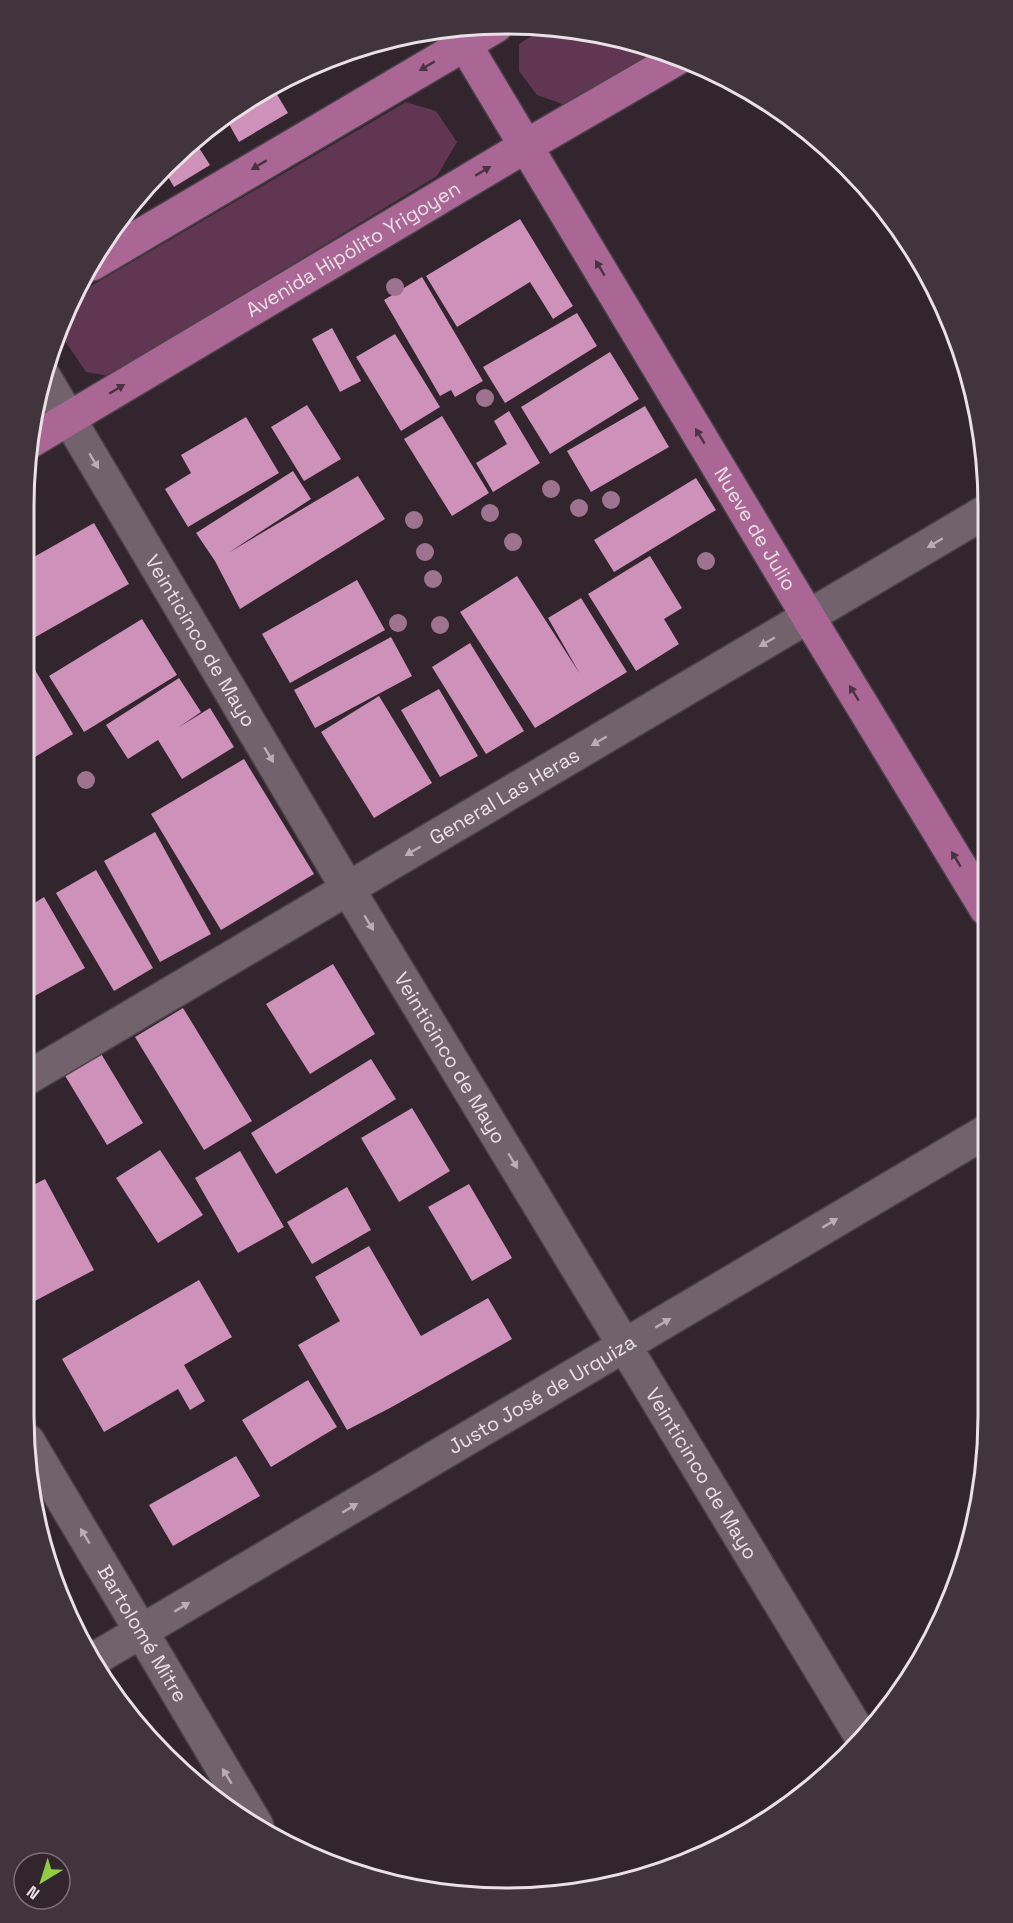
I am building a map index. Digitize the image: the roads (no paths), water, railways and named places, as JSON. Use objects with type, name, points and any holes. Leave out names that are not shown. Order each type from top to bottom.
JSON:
[{"type":"main road","points":[[108,254],[456,38]]},
{"type":"main road","name":"Nueve de Julio","points":[[460,38],[978,896]]},
{"type":"main road","name":"Avenida Hipólito Yrigoyen","points":[[41,435],[668,64]]},
{"type":"street","name":"Veinticinco de Mayo","points":[[50,387],[348,889],[858,1731]]},
{"type":"street","name":"General Las Heras","points":[[34,1074],[978,517]]},
{"type":"street","name":"Justo José de Urquiza","points":[[100,1656],[978,1136]]},
{"type":"street","name":"Bartolomé Mitre","points":[[37,1456],[249,1812]]}]
